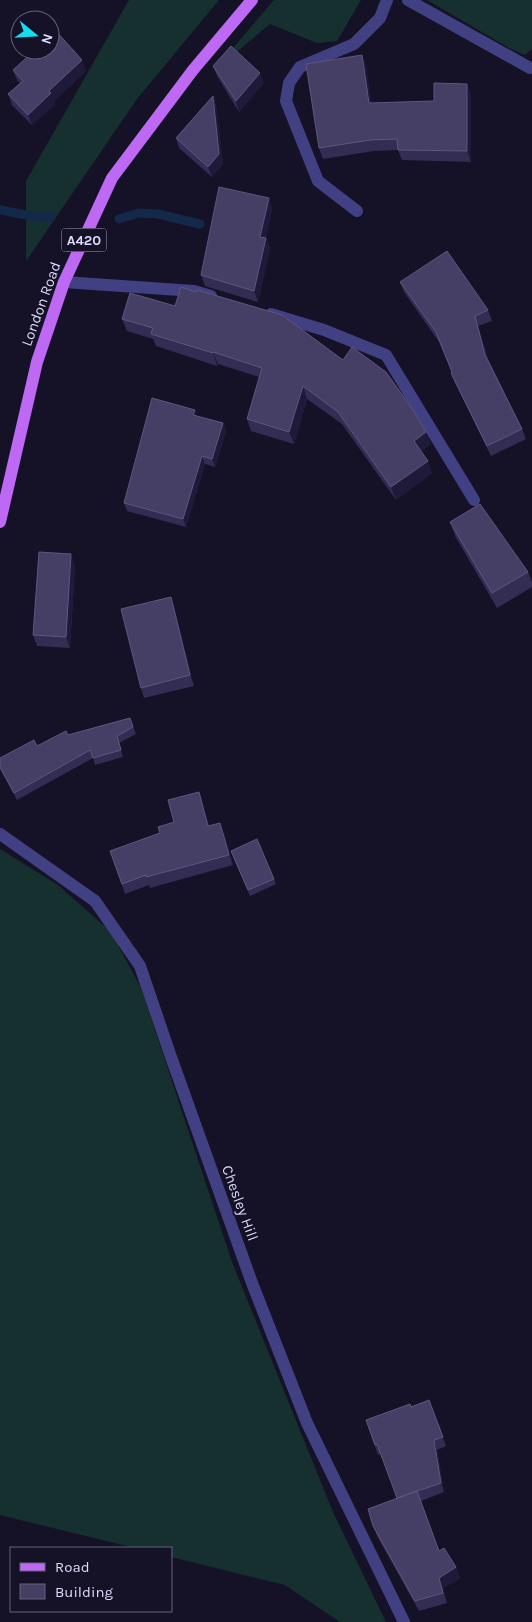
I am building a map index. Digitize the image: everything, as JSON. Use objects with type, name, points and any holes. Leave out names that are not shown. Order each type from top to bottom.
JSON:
[{"type":"main road","name":"London Road","points":[[0,522],[37,362],[64,282],[112,178],[193,70],[252,0]]},
{"type":"street","points":[[357,211],[318,181],[286,101],[288,83],[300,67],[354,44],[380,18],[387,0]]},
{"type":"street","points":[[408,0],[530,68]]},
{"type":"street","points":[[64,282],[194,291],[222,299]]},
{"type":"street","points":[[259,310],[324,330],[386,355],[474,500]]},
{"type":"street","name":"Chesley Hill","points":[[0,834],[95,901],[140,966],[252,1282],[307,1422],[404,1622]]},
{"type":"green space","points":[[129,0],[219,0],[137,99],[26,261],[26,181]]},
{"type":"green space","points":[[274,0],[361,0],[337,41],[317,43],[270,24],[234,54],[232,49]]},
{"type":"green space","points":[[427,0],[532,0],[532,49],[525,55],[509,48]]},
{"type":"green space","points":[[0,849],[58,885],[111,932],[141,988],[232,1262],[333,1512],[386,1622],[340,1622],[285,1585],[172,1557],[172,1547],[131,1547],[0,1515]]},
{"type":"building","points":[[60,35],[82,60],[49,91],[51,93],[28,115],[8,94],[23,81],[13,70],[24,60],[60,60]]},
{"type":"building","points":[[231,46],[260,73],[236,101],[213,66]]},
{"type":"building","points":[[362,55],[369,103],[434,101],[434,83],[467,84],[467,151],[398,150],[397,139],[370,140],[319,148],[306,64]]},
{"type":"building","points":[[213,96],[219,154],[208,167],[176,138]]},
{"type":"building","points":[[219,187],[269,198],[260,237],[266,238],[254,291],[201,275]]},
{"type":"building","points":[[447,251],[488,310],[475,316],[485,355],[522,429],[487,446],[451,373],[436,332],[400,282]]},
{"type":"building","points":[[181,287],[282,315],[343,360],[352,347],[386,372],[413,410],[426,432],[414,441],[428,461],[391,487],[338,412],[303,386],[289,432],[247,419],[262,368],[151,334],[153,328],[122,319],[130,293],[175,306]]},
{"type":"building","points":[[152,398],[195,410],[193,415],[223,423],[212,459],[202,456],[183,519],[124,503]]},
{"type":"building","points":[[480,504],[528,572],[492,593],[450,522]]},
{"type":"building","points":[[39,552],[71,554],[66,637],[33,635]]},
{"type":"building","points":[[171,597],[190,675],[141,688],[121,609]]},
{"type":"building","points":[[130,718],[133,727],[117,736],[121,750],[93,758],[90,750],[14,793],[0,767],[0,758],[34,740],[37,746],[66,731],[68,735]]},
{"type":"building","points":[[199,792],[208,826],[220,823],[229,855],[146,877],[146,875],[122,884],[110,851],[160,833],[158,827],[174,822],[168,800]]},
{"type":"building","points":[[257,839],[274,879],[248,890],[231,851]]},
{"type":"building","points":[[429,1400],[443,1437],[434,1440],[441,1483],[397,1498],[366,1420],[410,1404],[411,1407]]},
{"type":"building","points":[[417,1491],[439,1551],[444,1548],[456,1567],[439,1578],[443,1593],[415,1601],[373,1526],[368,1509]]},
{"type":"waterway","points":[[0,210],[37,217],[51,217]]},
{"type":"waterway","points":[[119,219],[138,213],[158,214],[200,224]]}]
